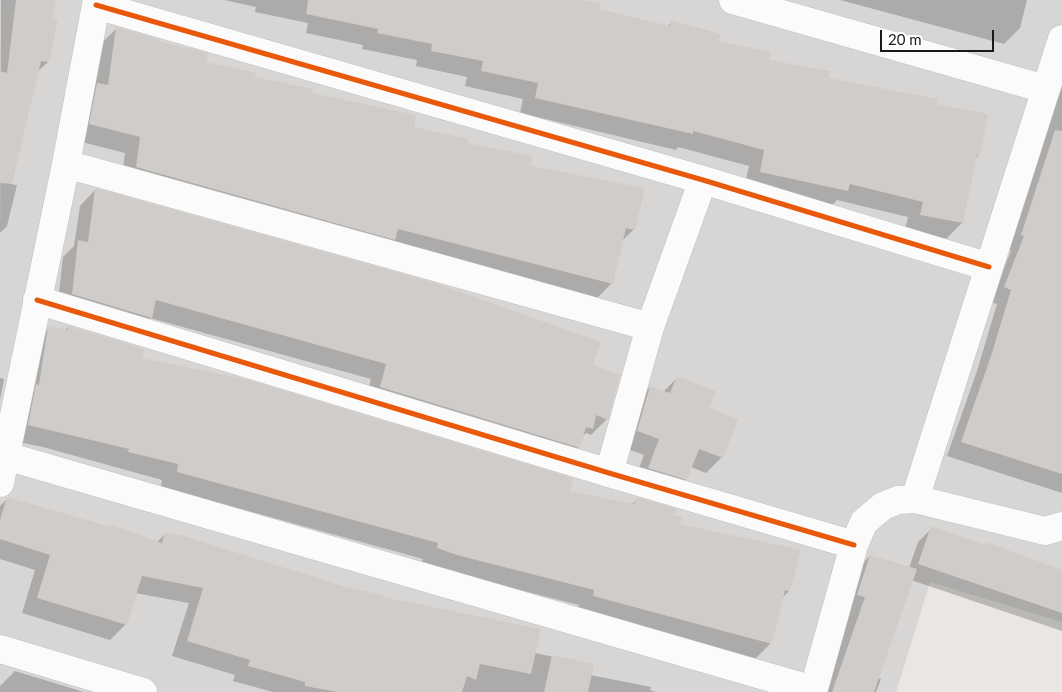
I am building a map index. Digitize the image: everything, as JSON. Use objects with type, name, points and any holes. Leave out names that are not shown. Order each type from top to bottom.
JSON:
[{"type":"street","points":[[733,0],[1045,89]]},
{"type":"street","points":[[0,483],[66,164],[96,3],[703,180],[989,267]]},
{"type":"street","points":[[915,499],[1062,39]]},
{"type":"street","points":[[66,164],[650,328]]},
{"type":"street","points":[[609,474],[650,328],[703,180]]},
{"type":"street","points":[[37,300],[609,474],[854,545]]},
{"type":"street","points":[[6,456],[813,691],[854,545],[864,522],[883,506],[898,500],[915,499],[1045,531],[1062,526]]},
{"type":"street","points":[[0,649],[143,692]]},
{"type":"shaded area","points":[[0,0],[1062,0],[1062,622],[930,582],[896,692],[0,692]]},
{"type":"building","points":[[16,0],[56,0],[52,19],[58,20],[49,62],[41,61],[12,184],[0,183],[0,71],[7,73]]},
{"type":"building","points":[[308,0],[583,0],[601,4],[600,9],[670,26],[671,20],[721,34],[719,41],[771,52],[769,60],[830,71],[829,78],[938,99],[937,104],[988,114],[980,156],[977,155],[963,223],[920,215],[923,202],[850,184],[848,191],[760,172],[764,150],[693,131],[693,134],[535,98],[538,83],[481,71],[483,61],[431,51],[432,44],[377,33],[378,29],[306,14]]},
{"type":"building","points":[[116,27],[159,39],[158,41],[208,53],[206,62],[256,73],[255,77],[313,89],[312,93],[416,115],[414,127],[469,139],[468,143],[533,156],[531,166],[645,188],[635,230],[626,228],[613,284],[398,229],[395,240],[136,167],[140,137],[89,124],[97,83],[108,85]]},
{"type":"building","points":[[1055,130],[1062,131],[1062,474],[961,442],[991,356],[1011,290],[1004,287],[1024,236],[1021,235]]},
{"type":"building","points":[[95,188],[435,283],[601,342],[593,365],[620,375],[608,420],[596,415],[593,429],[586,427],[580,448],[380,387],[386,364],[156,300],[152,318],[72,294],[78,240],[88,242]]},
{"type":"building","points":[[48,326],[68,330],[68,326],[144,349],[142,358],[248,380],[573,478],[570,491],[634,504],[637,497],[677,509],[674,515],[682,517],[680,524],[801,550],[790,592],[785,590],[772,644],[593,596],[594,590],[457,555],[437,548],[438,543],[177,472],[178,464],[128,452],[129,449],[28,425],[36,384],[39,385]]},
{"type":"building","points":[[677,376],[716,391],[710,408],[738,419],[723,458],[699,449],[687,480],[648,468],[659,439],[637,431],[650,386],[670,393]]},
{"type":"building","points":[[7,497],[111,527],[112,525],[162,543],[165,532],[184,536],[346,587],[383,595],[383,597],[541,629],[531,674],[480,664],[476,680],[467,676],[462,692],[337,692],[305,686],[305,682],[248,666],[250,660],[187,641],[203,588],[142,576],[127,625],[37,598],[50,555],[0,539],[0,520]]},
{"type":"building","points":[[931,526],[985,545],[986,542],[1062,570],[1062,613],[918,564]]},
{"type":"building","points":[[870,555],[917,569],[874,692],[832,692],[865,597],[857,595]]},
{"type":"building","points":[[552,655],[594,664],[588,692],[544,692]]},
{"type":"cycle path","points":[[96,5],[703,180],[989,267]]},
{"type":"cycle path","points":[[37,300],[854,545]]}]
